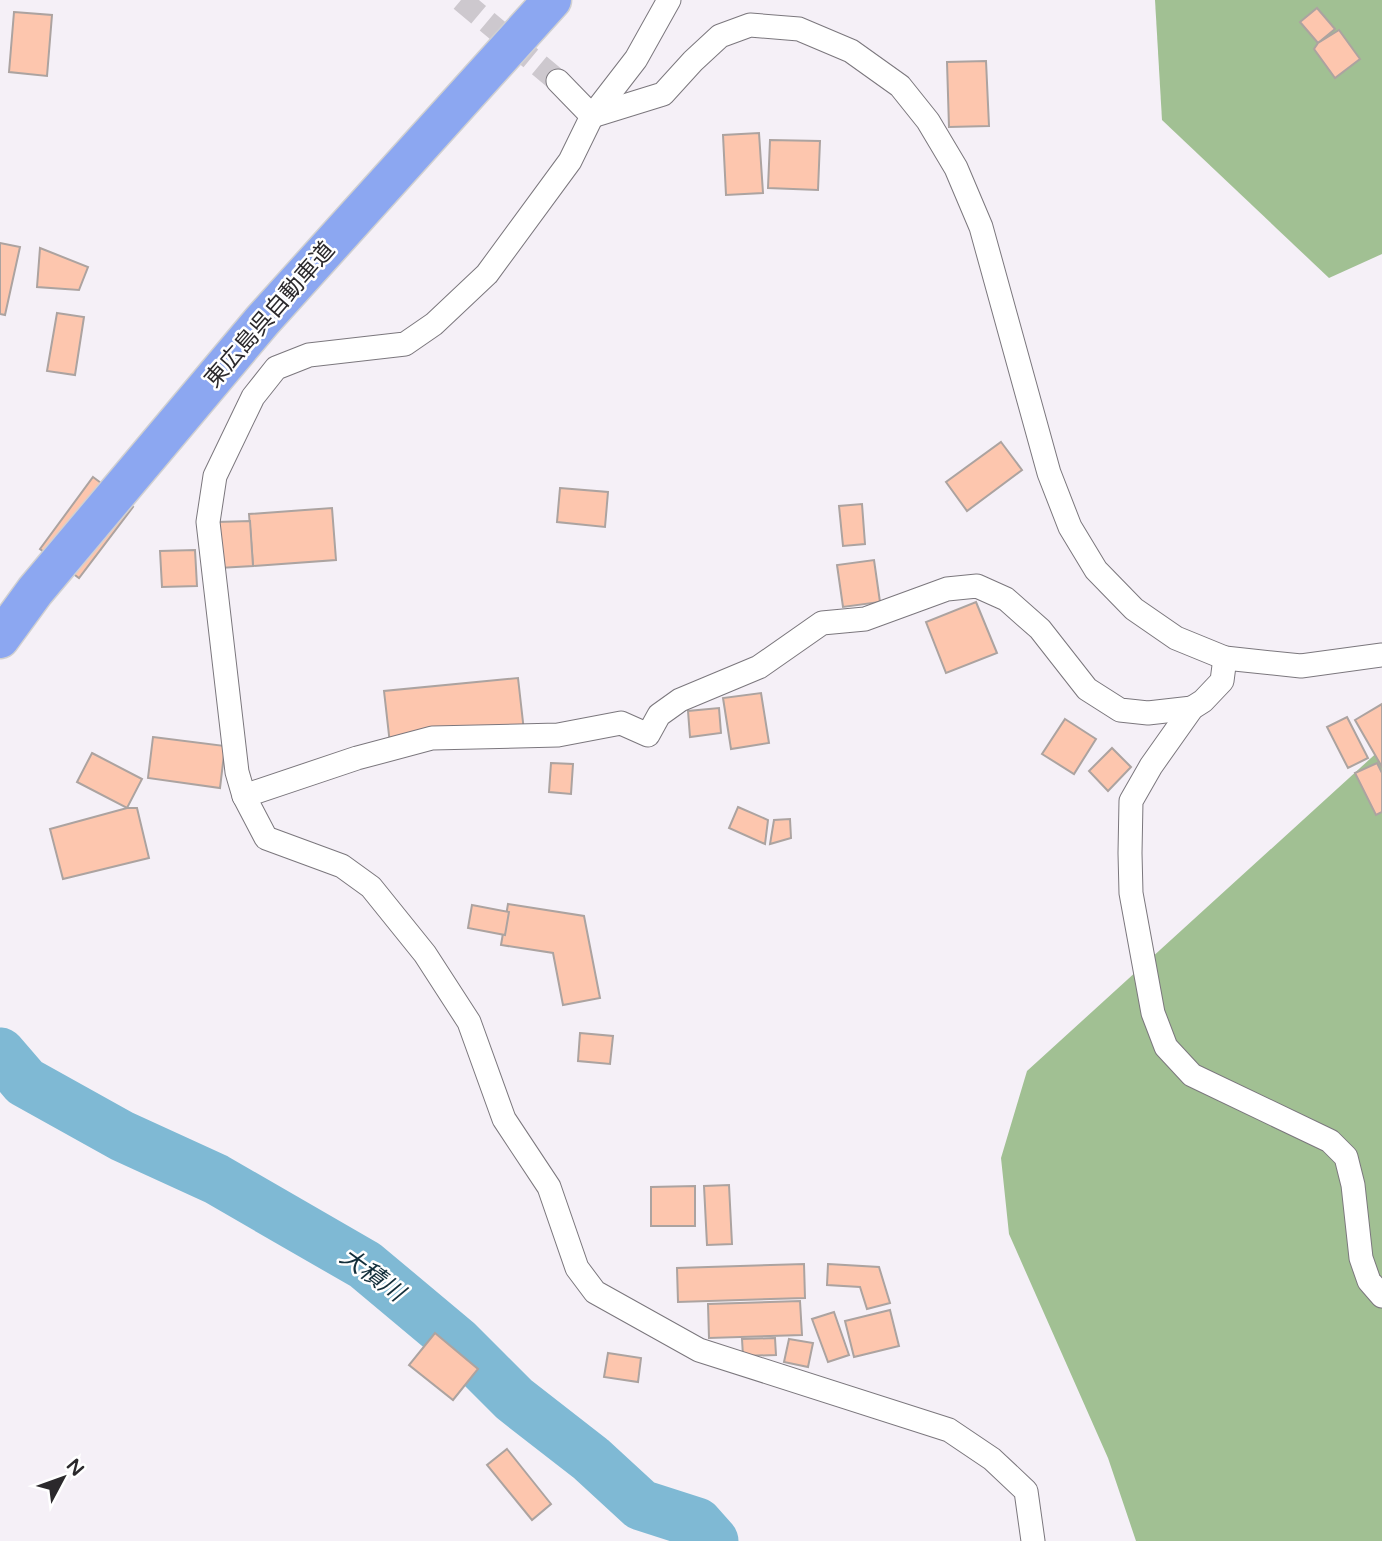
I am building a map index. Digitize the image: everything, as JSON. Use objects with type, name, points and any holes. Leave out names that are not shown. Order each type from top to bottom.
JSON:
[{"type":"highway","name":"東広島呉自動車道","points":[[0,639],[35,590],[262,321],[552,0]]},
{"type":"street","points":[[669,0],[636,59],[592,116],[570,161],[487,274],[434,324],[405,344],[309,355],[276,368],[253,397],[215,476],[208,522],[237,772],[244,796],[266,838],[342,866],[370,887],[425,954],[469,1022],[504,1119],[549,1187],[578,1268],[595,1292],[699,1350],[949,1430],[992,1459],[1026,1491],[1033,1541]]},
{"type":"street","points":[[592,116],[663,94],[692,61],[720,36],[750,25],[799,29],[851,51],[900,86],[928,121],[956,168],[981,227],[1049,474],[1070,527],[1096,570],[1134,609],[1176,638],[1225,657],[1301,666],[1382,655]]},
{"type":"street","points":[[558,81],[592,116]]},
{"type":"street","points":[[244,796],[357,758],[432,738],[558,735],[621,723],[648,734],[659,715],[680,700],[759,667],[822,623],[865,619],[947,589],[977,586],[1006,599],[1040,629],[1087,689],[1120,710],[1148,713],[1192,708]]},
{"type":"street","points":[[1225,657],[1222,681],[1203,701],[1192,708],[1151,766],[1131,801],[1132,893],[1153,1013],[1166,1046],[1192,1075],[1330,1141],[1346,1157],[1353,1185],[1361,1258],[1369,1281],[1382,1296]]},
{"type":"green space","points":[[1155,0],[1382,0],[1382,254],[1329,278],[1162,120]]},
{"type":"green space","points":[[1382,748],[1382,1541],[1136,1541],[1108,1458],[1009,1234],[1001,1158],[1027,1071]]},
{"type":"building","points":[[1317,8],[1335,29],[1318,43],[1300,22]]},
{"type":"building","points":[[14,12],[52,15],[47,76],[9,72]]},
{"type":"building","points":[[1339,30],[1360,59],[1335,78],[1314,49],[1318,43]]},
{"type":"building","points":[[986,61],[989,126],[949,127],[947,62]]},
{"type":"building","points":[[759,133],[763,193],[726,195],[723,135]]},
{"type":"building","points":[[770,140],[820,141],[818,190],[768,188]]},
{"type":"building","points":[[0,243],[20,247],[5,315],[0,314]]},
{"type":"building","points":[[40,248],[88,267],[79,290],[37,287]]},
{"type":"building","points":[[57,313],[84,317],[75,375],[47,371]]},
{"type":"building","points":[[1001,442],[1022,470],[967,511],[946,482]]},
{"type":"building","points":[[93,477],[133,507],[79,578],[40,549]]},
{"type":"building","points":[[560,488],[608,492],[605,527],[557,522]]},
{"type":"building","points":[[862,504],[865,544],[843,546],[839,506]]},
{"type":"building","points":[[332,508],[336,560],[253,566],[249,514]]},
{"type":"building","points":[[250,521],[253,566],[219,568],[217,522]]},
{"type":"building","points":[[195,550],[197,586],[162,587],[160,551]]},
{"type":"building","points":[[874,560],[880,602],[843,607],[837,565]]},
{"type":"building","points":[[976,602],[997,653],[946,673],[926,622]]},
{"type":"building","points":[[518,678],[524,731],[390,744],[384,691]]},
{"type":"building","points":[[761,693],[769,743],[731,749],[723,698]]},
{"type":"building","points":[[1382,704],[1382,767],[1355,720]]},
{"type":"building","points":[[719,708],[721,733],[690,737],[688,711]]},
{"type":"building","points":[[1347,717],[1368,758],[1348,768],[1327,727]]},
{"type":"building","points":[[1065,719],[1096,739],[1074,774],[1042,754]]},
{"type":"building","points":[[153,737],[225,746],[220,788],[148,778]]},
{"type":"building","points":[[1112,748],[1131,767],[1108,791],[1089,771]]},
{"type":"building","points":[[92,753],[142,779],[127,808],[77,782]]},
{"type":"building","points":[[551,763],[573,764],[571,794],[549,792]]},
{"type":"building","points":[[1377,763],[1382,773],[1382,812],[1376,815],[1355,773]]},
{"type":"building","points":[[738,807],[768,820],[765,844],[729,828]]},
{"type":"building","points":[[127,808],[137,808],[149,858],[63,879],[50,829]]},
{"type":"building","points":[[790,819],[791,838],[770,844],[774,820]]},
{"type":"building","points":[[508,904],[584,916],[600,998],[563,1005],[553,953],[501,945]]},
{"type":"building","points":[[472,905],[509,912],[505,935],[468,928]]},
{"type":"building","points":[[580,1033],[613,1036],[610,1064],[578,1061]]},
{"type":"building","points":[[729,1185],[732,1244],[707,1245],[704,1186]]},
{"type":"building","points":[[695,1186],[695,1226],[651,1226],[651,1187]]},
{"type":"building","points":[[804,1264],[805,1298],[678,1302],[677,1268]]},
{"type":"building","points":[[828,1264],[879,1267],[890,1303],[867,1309],[860,1287],[827,1285]]},
{"type":"building","points":[[800,1301],[802,1335],[709,1338],[708,1304]]},
{"type":"building","points":[[890,1310],[899,1346],[854,1357],[845,1321]]},
{"type":"building","points":[[834,1312],[849,1355],[828,1362],[812,1319]]},
{"type":"building","points":[[435,1333],[478,1369],[453,1400],[409,1365]]},
{"type":"building","points":[[775,1338],[776,1355],[743,1356],[742,1339]]},
{"type":"building","points":[[789,1339],[813,1343],[808,1367],[784,1362]]},
{"type":"building","points":[[608,1353],[641,1358],[638,1382],[604,1377]]},
{"type":"building","points":[[507,1449],[551,1504],[532,1520],[487,1465]]},
{"type":"waterway","name":"大積川","points":[[0,1053],[25,1082],[122,1136],[216,1179],[365,1265],[457,1342],[514,1399],[591,1459],[641,1505],[697,1523],[713,1541]]},
{"type":"tunnel","points":[[461,0],[558,81]]}]
